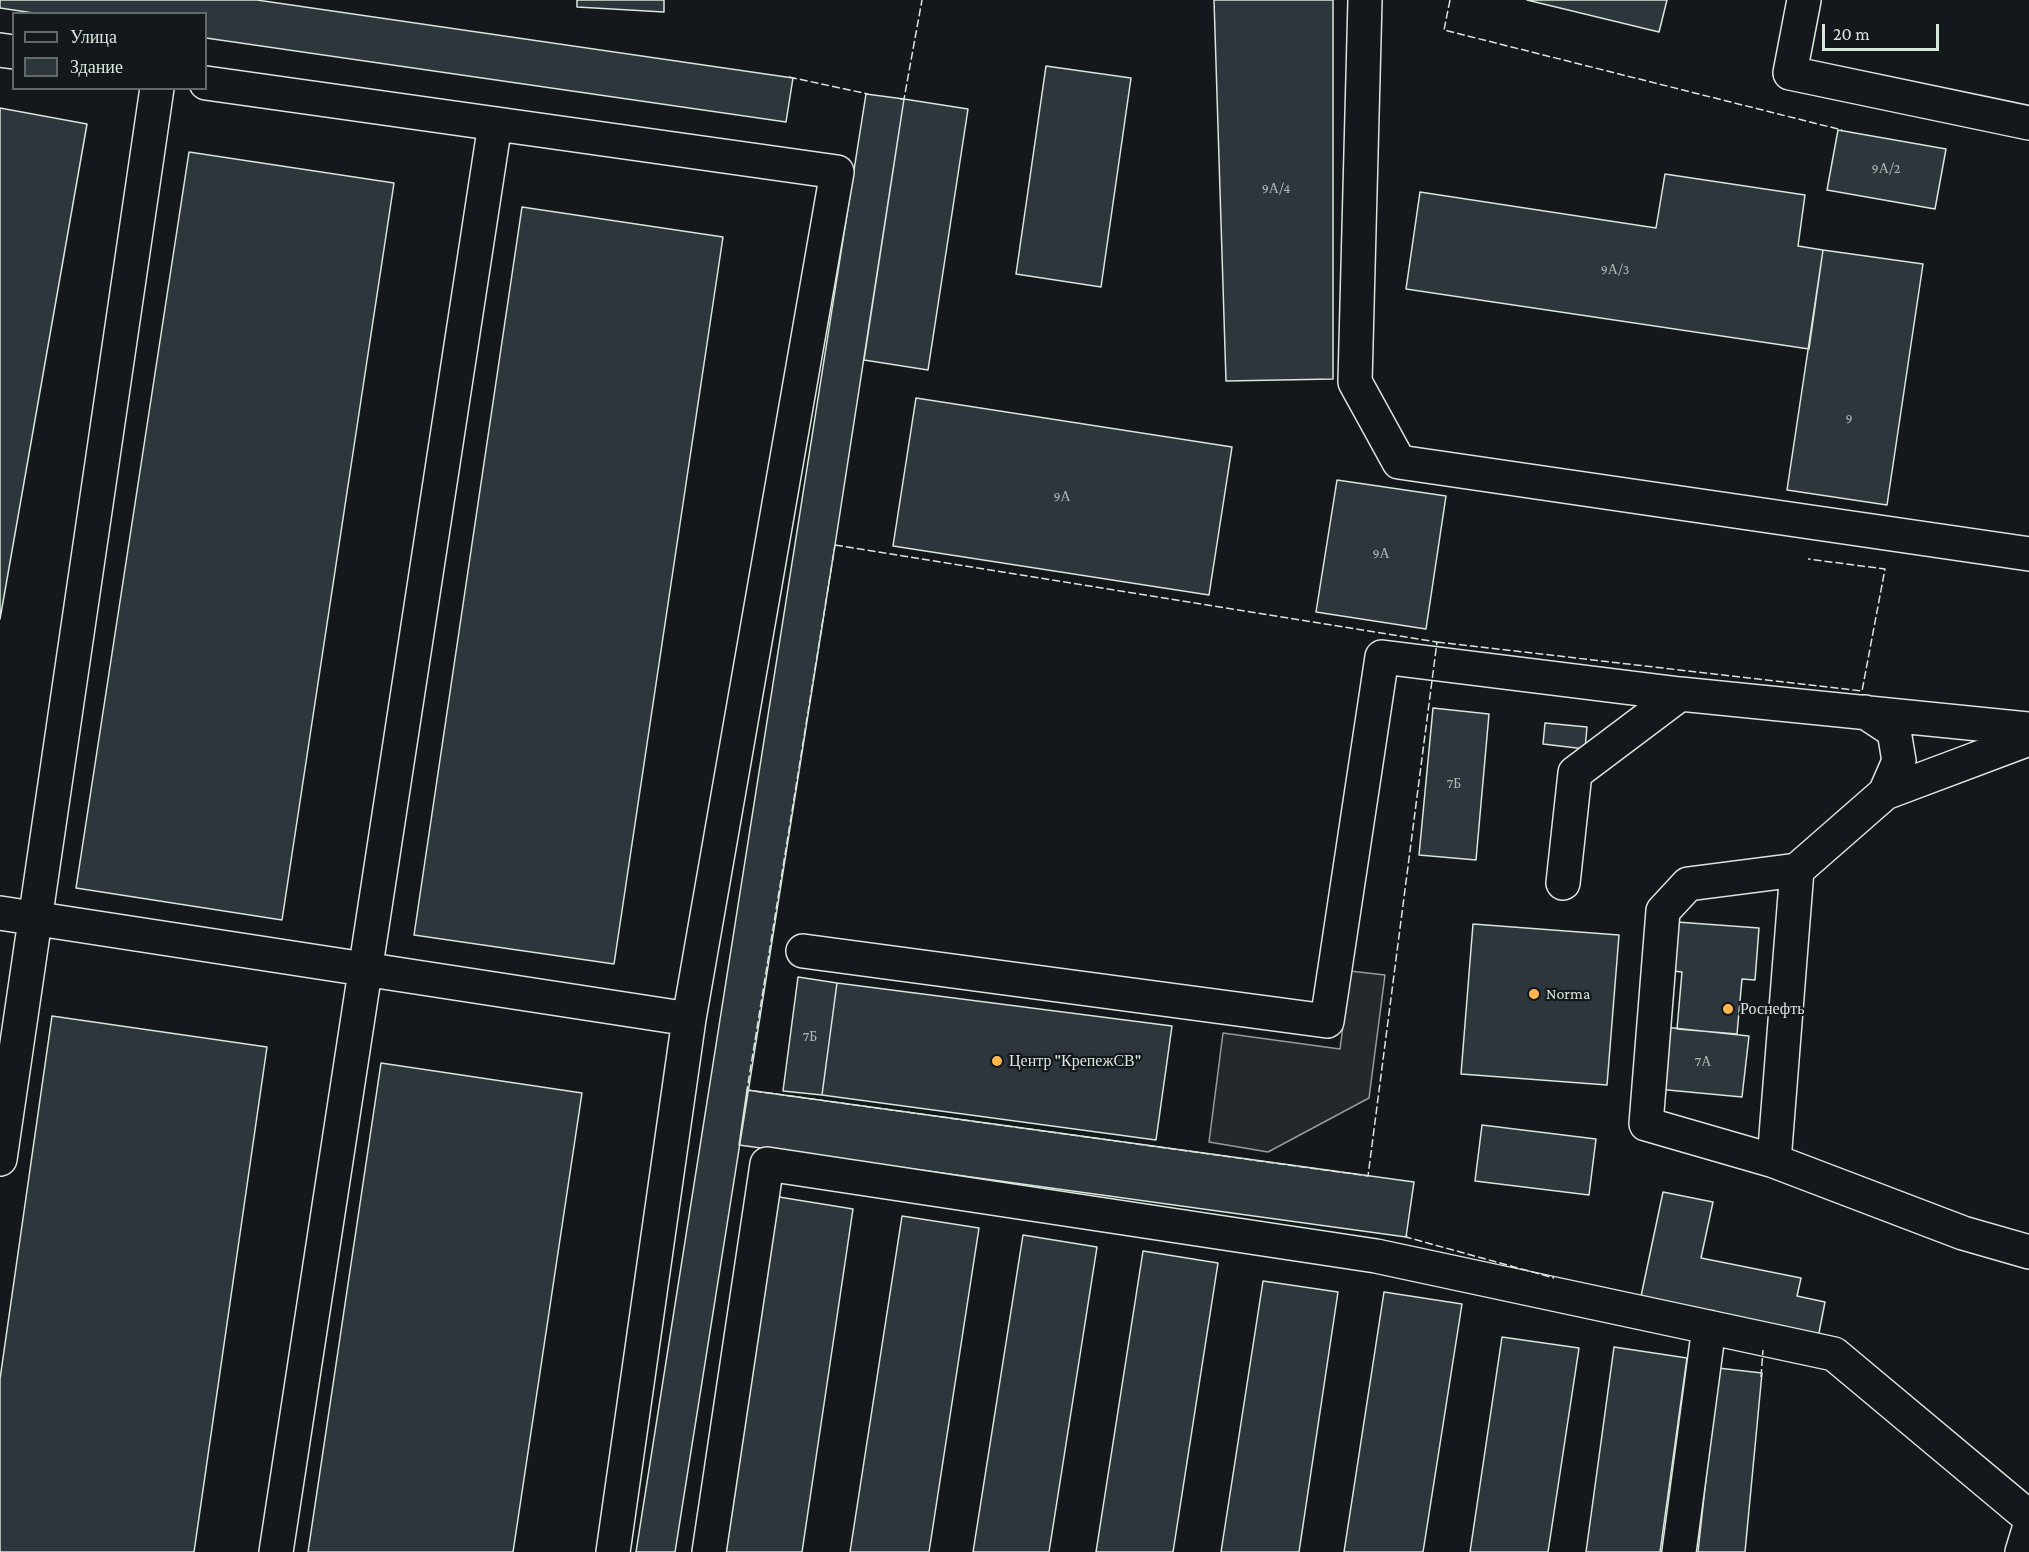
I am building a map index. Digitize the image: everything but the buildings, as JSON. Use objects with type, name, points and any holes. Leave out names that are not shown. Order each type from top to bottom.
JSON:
[{"type":"street","points":[[1365,0],[1355,382],[1399,462],[2029,554]]},
{"type":"street","points":[[1804,0],[1790,73],[2029,123]]},
{"type":"street","points":[[207,83],[837,172],[689,1019],[613,1552]]},
{"type":"street","points":[[0,1159],[157,90]]},
{"type":"street","points":[[276,1552],[495,124]]},
{"type":"street","points":[[803,951],[1326,1021],[1382,657],[1680,694],[2029,729]]},
{"type":"street","points":[[1563,882],[1575,773],[1680,694]]},
{"type":"street","points":[[1865,712],[1894,731],[1899,761],[1885,794]]},
{"type":"street","points":[[2029,739],[1885,794],[1797,870],[1688,884],[1663,911],[1646,1124],[1774,1161],[1963,1233],[2029,1252]]},
{"type":"street","points":[[1774,1161],[1797,870]]},
{"type":"street","points":[[0,913],[689,1019]]},
{"type":"street","points":[[709,1552],[767,1164],[1376,1256],[1834,1354],[2029,1517]]},
{"type":"street","points":[[1679,1552],[1708,1327]]},
{"type":"street","points":[[2022,1552],[2029,1529]]},
{"type":"shaded area","points":[[1350,971],[1385,975],[1369,1098],[1268,1152],[1209,1142],[1223,1033],[1340,1049]]},
{"type":"fence","points":[[900,99],[904,99],[922,0]]},
{"type":"fence","points":[[1450,0],[1444,30],[1842,130]]},
{"type":"fence","points":[[789,77],[868,94]]},
{"type":"fence","points":[[835,545],[1437,642],[1368,1176],[747,1090],[835,545]]},
{"type":"fence","points":[[1437,642],[1862,691],[1885,569],[1808,559]]},
{"type":"fence","points":[[1407,1235],[1406,1237],[1554,1278]]},
{"type":"fence","points":[[1761,1377],[1763,1350]]},
{"type":"place","name":"Norma","points":[[1534,994]]},
{"type":"place","name":"Роснефть","points":[[1728,1009]]},
{"type":"place","name":"Центр \"КрепежСВ\"","points":[[997,1061]]}]
